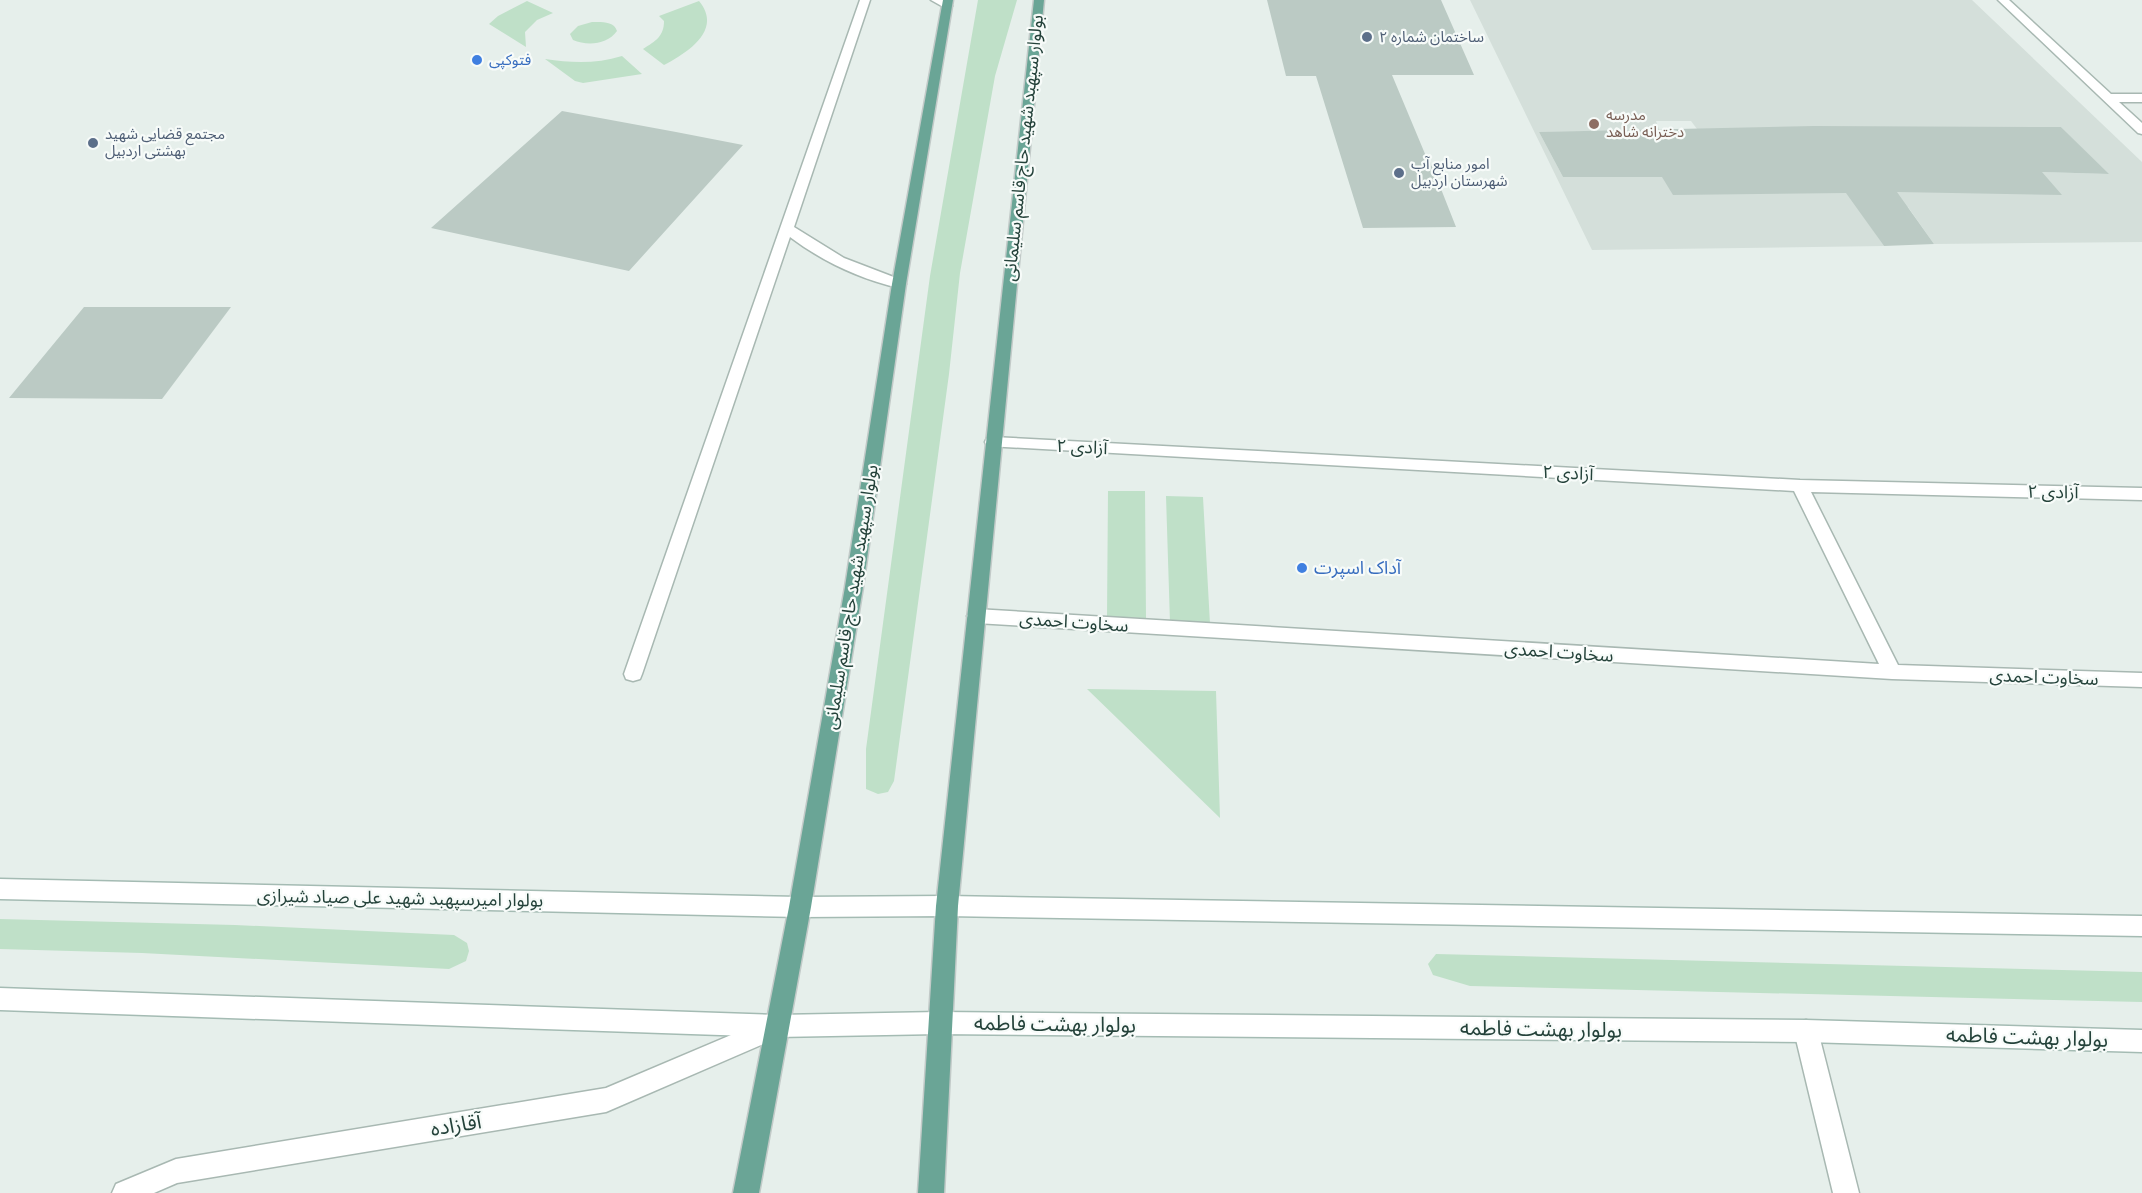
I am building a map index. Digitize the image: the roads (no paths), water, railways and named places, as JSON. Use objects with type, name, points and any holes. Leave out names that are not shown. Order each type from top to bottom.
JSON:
[{"type":"main road","name":"بولوار سپهبد شهید حاج قاسم سلیمانی","points":[[931,1193],[946,906],[1037,8],[1040,0]]},
{"type":"main road","name":"بولوار سپهبد شهید حاج قاسم سلیمانی","points":[[746,1193],[800,907],[854,587],[944,2]]},
{"type":"street","points":[[633,674],[865,0]]},
{"type":"street","points":[[2003,0],[2142,130]]},
{"type":"street","points":[[2108,98],[2142,98]]},
{"type":"street","points":[[786,228],[808,245],[834,260],[863,273],[899,284]]},
{"type":"street","name":"آزادی ۲","points":[[993,442],[1800,486],[2142,494]]},
{"type":"street","points":[[1800,486],[1892,672]]},
{"type":"street","name":"سخاوت احمدی","points":[[976,616],[1892,672],[2142,680]]},
{"type":"street","name":"بولوار امیرسپهبد شهید علی صیاد شیرازی","points":[[0,889],[800,907],[946,906]]},
{"type":"street","points":[[946,906],[2142,926]]},
{"type":"street","points":[[0,999],[777,1026]]},
{"type":"street","name":"بولوار بهشت فاطمه","points":[[777,1026],[939,1023],[1806,1031],[2142,1041]]},
{"type":"street","name":"آقازاده","points":[[125,1193],[176,1171],[606,1100],[777,1026]]},
{"type":"street","points":[[1806,1031],[1846,1193]]},
{"type":"place","name":"ساختمان شماره ۲","points":[[1367,37]]},
{"type":"place","name":"فتوکپی","points":[[477,60]]},
{"type":"place","name":"مدرسه دخترانه شاهد","points":[[1594,124]]},
{"type":"place","name":"مجتمع قضایی شهید بهشتی اردبیل","points":[[93,143]]},
{"type":"place","name":"امور منابع آب شهرستان اردبیل","points":[[1399,173]]},
{"type":"place","name":"آداک اسپرت","points":[[1302,568]]}]
